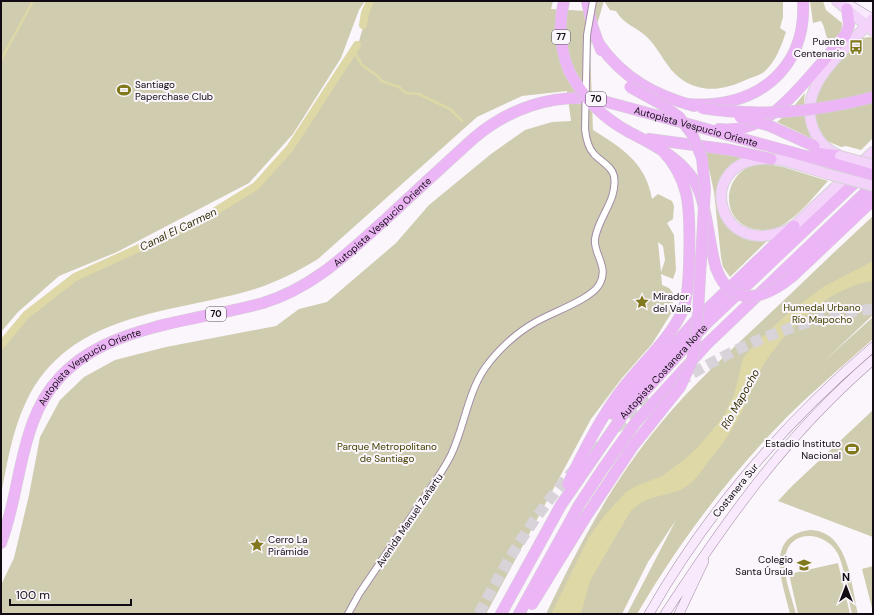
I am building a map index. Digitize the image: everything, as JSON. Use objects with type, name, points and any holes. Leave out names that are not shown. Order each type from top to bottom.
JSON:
[{"type":"highway","name":"77","points":[[564,1],[561,38],[564,56],[569,72],[579,89],[592,105],[611,121],[629,132]]},
{"type":"highway","points":[[525,614],[585,518],[633,446],[680,387],[692,361],[697,338],[705,189],[702,158],[692,134],[679,117],[661,104],[630,87],[609,67],[590,17],[587,1]]},
{"type":"highway","points":[[695,106],[733,102],[752,94],[769,83],[784,68],[795,50],[801,30],[803,1]]},
{"type":"highway","points":[[695,126],[724,129],[736,128],[755,124],[779,110],[846,34],[849,25],[845,5]]},
{"type":"highway","points":[[599,44],[616,66],[633,79],[658,93],[695,106],[761,123],[838,158]]},
{"type":"highway","points":[[695,106],[741,113],[773,113],[814,108],[873,97]]},
{"type":"highway","name":"Autopista Vespucio Oriente","points":[[1,543],[10,515],[28,436],[39,408],[60,376],[79,359],[94,349],[119,338],[141,331],[273,300],[304,286],[322,274],[348,253],[482,130],[522,108],[544,102],[588,98],[614,103],[762,144],[838,158],[873,175]]},
{"type":"highway","points":[[629,132],[662,142],[714,147],[771,158]]},
{"type":"highway","points":[[629,132],[663,151],[679,162],[690,174],[699,192],[716,268],[726,286],[737,294],[750,296],[769,293],[794,275],[873,200]]},
{"type":"highway","points":[[546,531],[596,427],[619,392],[667,336],[683,308],[688,279],[687,202],[680,178],[670,159],[663,151]]},
{"type":"highway","name":"Autopista Costanera Norte","points":[[501,614],[546,531],[593,457],[638,396],[707,323],[873,166]]},
{"type":"highway","name":"Autopista Costanera Norte","points":[[519,614],[579,505],[636,422],[707,344],[873,186]]},
{"type":"highway","points":[[584,452],[615,410],[665,354],[712,304],[794,226]]},
{"type":"main road","points":[[837,1],[872,23],[818,81],[810,100],[809,114],[814,130],[822,143],[838,158],[873,166]]},
{"type":"main road","points":[[873,152],[794,226],[774,234],[749,234],[733,226],[724,210],[722,191],[729,173],[745,162],[771,158],[828,174],[873,186]]},
{"type":"main road","name":"Costanera Sur","points":[[649,614],[689,549],[747,473],[807,407],[873,347]]},
{"type":"main road","name":"Costanera Sur","points":[[665,614],[745,496],[782,451],[820,410],[873,360]]},
{"type":"main road","points":[[679,614],[695,583],[710,547]]},
{"type":"street","name":"Avenida Manuel Zañartu","points":[[348,614],[359,594],[440,475],[458,438],[477,381],[485,368],[505,346],[532,323],[590,294],[599,285],[603,272],[602,260],[596,250],[595,239],[614,192],[614,175],[608,166],[593,154],[588,143],[585,129],[587,35],[594,1]]},
{"type":"green space","points":[[1,1],[365,1],[359,10],[341,58],[293,134],[249,183],[117,252],[59,276],[18,312],[1,332]]},
{"type":"green space","name":"Parque Metropolitano de Santiago","points":[[371,1],[553,1],[551,9],[587,11],[589,1],[604,1],[590,48],[593,130],[623,150],[638,166],[649,186],[652,199],[658,194],[672,201],[674,206],[673,219],[667,223],[674,235],[676,270],[673,279],[661,274],[662,285],[669,288],[673,293],[672,312],[652,344],[622,378],[591,419],[486,614],[1,614],[1,585],[14,558],[29,495],[40,437],[60,400],[84,377],[115,360],[166,347],[276,326],[299,309],[327,302],[396,243],[429,205],[491,154],[525,130],[552,122],[571,121],[567,91],[522,96],[477,117],[318,259],[303,268],[279,280],[255,289],[157,312],[126,321],[95,333],[68,349],[45,372],[26,402],[17,424],[1,495],[1,349],[28,317],[77,279],[202,222],[258,188],[292,150],[356,51]],"holes":[[[658,242],[663,246],[665,260],[661,272]]]},
{"type":"green space","points":[[604,1],[783,1],[783,17],[780,28],[786,32],[775,58],[764,72],[731,86],[714,89],[698,87],[689,84],[676,75],[644,34],[623,20],[616,11],[610,10]]},
{"type":"green space","points":[[810,1],[823,1],[826,10],[842,23],[839,34],[830,42],[821,21],[813,23]]},
{"type":"green space","points":[[861,38],[873,38],[873,138],[861,150],[846,146],[841,147],[825,140],[817,131],[813,103],[825,78],[856,42]]},
{"type":"green space","points":[[805,93],[805,118],[815,140],[777,122],[789,112]]},
{"type":"green space","points":[[705,150],[748,156],[738,161],[726,171],[718,186],[717,202],[726,224],[738,235],[750,241],[767,241],[730,277],[723,267],[721,257],[714,192]]},
{"type":"green space","points":[[761,163],[783,167],[828,181],[788,222],[775,229],[763,230],[748,227],[738,221],[731,211],[729,199],[731,187],[737,176],[747,168]]},
{"type":"green space","name":"Humedal Urbano Río Mapocho","points":[[873,216],[873,315],[824,361],[873,317],[873,339],[785,419],[744,464],[705,512],[669,562],[637,614],[627,614],[676,520],[648,562],[622,614],[546,614],[584,539],[612,491],[627,467],[661,423],[710,370]]},
{"type":"green space","name":"Estadio Instituto Nacional","points":[[873,410],[873,537],[778,501],[791,487]]},
{"type":"green space","points":[[810,530],[823,533],[833,539],[840,549],[846,561],[850,575],[858,614],[852,614],[838,554],[832,546],[825,541],[817,537],[809,536],[801,537],[794,541],[788,548],[785,557],[784,564],[786,578],[796,614],[790,614],[781,576],[781,551],[786,541],[795,534]]},
{"type":"green space","points":[[838,563],[850,614],[798,614],[789,574]]},
{"type":"green space","points":[[873,566],[873,608],[872,608],[862,569]]},
{"type":"water","name":"Río Mapocho","points":[[873,261],[873,281],[856,285],[824,301],[795,326],[782,340],[761,369],[745,405],[732,429],[694,480],[684,488],[638,505],[630,512],[590,581],[581,614],[551,614],[589,537],[605,515],[626,492],[636,486],[662,476],[685,459],[699,446],[723,417],[734,395],[743,358],[756,343],[786,315],[823,287]]},
{"type":"waterway","points":[[1,60],[33,1]]},
{"type":"waterway","name":"Canal El Carmen","points":[[363,25],[365,13],[370,1]]},
{"type":"waterway","name":"Canal El Carmen","points":[[1,345],[26,315],[75,277],[201,220],[256,186],[290,148],[357,45]]},
{"type":"waterway","points":[[353,50],[362,65],[379,77],[381,81],[399,87],[406,93],[419,94],[450,109],[462,121]]},
{"type":"tunnel","points":[[679,382],[724,356],[772,335],[823,318],[873,309]]},
{"type":"tunnel","points":[[616,428],[655,398]]},
{"type":"tunnel","points":[[479,614],[504,567],[533,522],[565,480],[602,441]]},
{"type":"place","name":"Puente Centenario","points":[[856,47]]},
{"type":"place","name":"Santiago Paperchase Club","points":[[124,90]]},
{"type":"place","name":"Mirador del Valle","points":[[642,302]]},
{"type":"place","name":"Estadio Instituto Nacional","points":[[852,449]]},
{"type":"place","name":"Cerro La Pirámide","points":[[257,545]]},
{"type":"place","name":"Colegio Santa Úrsula","points":[[804,565]]}]
